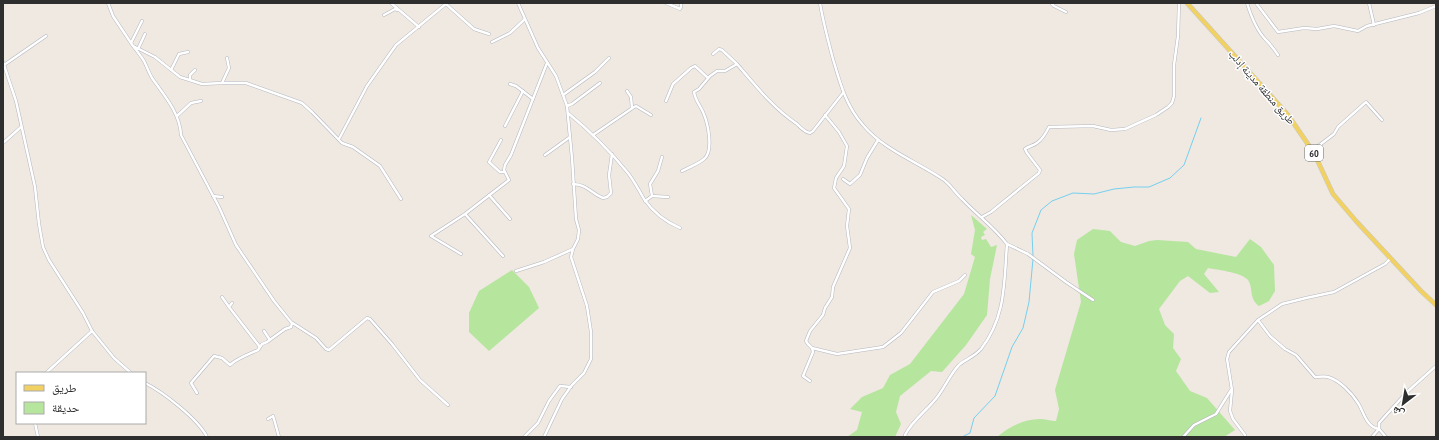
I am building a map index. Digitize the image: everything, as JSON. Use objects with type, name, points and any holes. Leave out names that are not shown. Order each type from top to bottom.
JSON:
[{"type":"main road","name":"طريق منطقة مدينة إدلب","points":[[1188,3],[1288,115],[1312,151],[1333,194],[1421,291],[1436,305]]},
{"type":"street","points":[[108,3],[113,16],[143,60],[177,116],[181,126],[181,135],[219,207],[236,245],[274,301],[289,320],[316,338],[326,349],[329,350],[367,318],[370,319],[420,380],[448,405]]},
{"type":"street","points":[[391,3],[419,27]]},
{"type":"street","points":[[339,139],[367,86],[396,45],[446,3],[474,29],[489,34]]},
{"type":"street","points":[[518,3],[538,48],[556,76],[567,106],[576,219],[579,230],[578,239],[572,249],[570,257],[587,306],[591,332],[591,359],[584,373],[562,399],[544,437]]},
{"type":"street","points":[[666,3],[680,9],[680,3]]},
{"type":"street","points":[[820,3],[826,35],[843,92],[863,125],[878,140],[910,161],[942,178],[955,190],[960,198],[996,230],[1007,244],[1031,256],[1093,300]]},
{"type":"street","points":[[1051,3],[1066,12]]},
{"type":"street","points":[[982,217],[991,212],[1039,172],[1040,170],[1025,149],[1037,144],[1049,127],[1093,126],[1111,130],[1125,129],[1156,114],[1172,103],[1174,91],[1174,64],[1178,36],[1179,3]]},
{"type":"street","points":[[1247,3],[1258,30],[1278,55]]},
{"type":"street","points":[[1256,3],[1278,32],[1304,28],[1317,29],[1334,26],[1358,31],[1374,25],[1419,13],[1436,6]]},
{"type":"street","points":[[1369,3],[1374,25]]},
{"type":"street","points":[[384,15],[395,9],[399,10]]},
{"type":"street","points":[[492,42],[510,33],[525,19]]},
{"type":"street","points":[[132,45],[142,21]]},
{"type":"street","points":[[138,49],[145,34]]},
{"type":"street","points":[[46,36],[4,64],[16,101],[35,187],[43,247],[49,260],[83,313],[92,331],[114,358],[130,372]]},
{"type":"street","points":[[132,45],[155,57],[180,77],[202,84],[253,84],[302,103],[342,143],[353,147],[380,166],[401,199]]},
{"type":"street","points":[[713,54],[719,49],[722,50],[737,64],[764,95],[791,121],[806,132],[810,133],[813,131],[843,92]]},
{"type":"street","points":[[171,70],[179,54],[188,52]]},
{"type":"street","points":[[222,83],[229,68],[227,58]]},
{"type":"street","points":[[563,95],[595,72],[609,58]]},
{"type":"street","points":[[461,254],[431,236],[465,214],[510,180],[505,172],[505,165],[511,155],[547,63]]},
{"type":"street","points":[[682,171],[704,159],[710,149],[704,115],[695,98],[694,92],[717,71],[726,71],[737,64]]},
{"type":"street","points":[[666,102],[673,84],[691,68],[695,66],[708,78]]},
{"type":"street","points":[[190,80],[190,75],[195,70]]},
{"type":"street","points":[[567,106],[572,104],[600,83]]},
{"type":"street","points":[[510,84],[523,91],[533,99]]},
{"type":"street","points":[[505,126],[523,91]]},
{"type":"street","points":[[627,91],[631,97],[632,108]]},
{"type":"street","points":[[177,116],[191,102],[201,101]]},
{"type":"street","points":[[1312,151],[1334,134],[1338,127],[1366,102],[1382,120]]},
{"type":"street","points":[[592,135],[636,106],[652,115]]},
{"type":"street","points":[[568,113],[612,154],[629,174],[645,201],[667,222],[680,228]]},
{"type":"street","points":[[825,115],[839,132],[847,146],[844,166],[836,178],[834,188],[849,209],[847,226],[850,248],[833,287],[832,297],[825,308],[824,315],[810,331],[806,341],[808,344],[812,348],[837,354],[883,347],[901,334],[933,292],[959,282],[965,275]]},
{"type":"street","points":[[3,143],[21,127]]},
{"type":"street","points":[[545,155],[570,137]]},
{"type":"street","points":[[501,140],[489,162],[500,172],[505,172]]},
{"type":"street","points":[[843,179],[850,184],[860,175],[867,158],[878,140]]},
{"type":"street","points":[[573,184],[584,185],[593,193],[603,198],[609,196],[611,193],[609,175],[610,158],[612,154]]},
{"type":"street","points":[[652,196],[650,184],[658,171],[662,157]]},
{"type":"street","points":[[489,195],[510,219]]},
{"type":"street","points":[[212,196],[222,197]]},
{"type":"street","points":[[645,201],[652,196],[668,197]]},
{"type":"street","points":[[465,214],[503,256]]},
{"type":"street","points":[[906,437],[905,435],[909,427],[938,396],[959,365],[974,356],[980,350],[996,324],[1003,298],[1007,244]]},
{"type":"street","points":[[516,270],[544,262],[572,249]]},
{"type":"street","points":[[1245,437],[1233,419],[1230,411],[1232,388],[1227,359],[1229,352],[1258,320],[1282,304],[1334,292],[1385,264],[1391,258]]},
{"type":"street","points":[[222,297],[260,347]]},
{"type":"street","points":[[229,307],[232,303]]},
{"type":"street","points":[[1258,320],[1270,336],[1285,349],[1296,355],[1315,376],[1328,378],[1343,386],[1358,403],[1369,423],[1375,428],[1379,429],[1386,437]]},
{"type":"street","points":[[197,393],[191,383],[214,356],[222,358],[230,365],[234,361],[258,350],[262,344],[285,329],[291,327],[292,323]]},
{"type":"street","points":[[47,372],[92,331]]},
{"type":"street","points":[[264,331],[270,340]]},
{"type":"street","points":[[810,381],[803,376],[811,358],[812,348]]},
{"type":"street","points":[[1372,437],[1379,429],[1379,423],[1402,398],[1436,366]]},
{"type":"street","points":[[146,384],[164,395],[191,417],[207,437]]},
{"type":"street","points":[[524,437],[538,424],[549,401],[560,386],[571,387]]},
{"type":"street","points":[[1183,437],[1194,426],[1216,414],[1232,388]]},
{"type":"street","points":[[268,419],[273,416],[279,437]]},
{"type":"street","points":[[35,424],[38,437]]},
{"type":"green space","points":[[971,215],[987,229],[983,232],[985,235],[981,237],[982,240],[986,239],[991,247],[997,245],[990,279],[987,315],[966,345],[942,372],[931,371],[900,396],[896,412],[901,424],[895,437],[847,437],[857,430],[862,412],[850,409],[862,397],[883,388],[890,375],[910,364],[964,294],[975,257],[971,254],[975,230]]},
{"type":"green space","points":[[1093,229],[1110,231],[1121,242],[1135,246],[1157,240],[1188,242],[1196,249],[1236,257],[1250,239],[1261,247],[1274,265],[1275,291],[1269,301],[1259,306],[1253,299],[1247,279],[1234,273],[1208,268],[1204,274],[1219,292],[1210,293],[1188,276],[1180,281],[1159,309],[1165,325],[1174,334],[1173,348],[1181,359],[1176,371],[1190,391],[1207,398],[1235,430],[1224,437],[997,437],[1012,427],[1028,420],[1040,419],[1056,421],[1059,409],[1055,390],[1081,302],[1074,254],[1077,240]]},
{"type":"green space","points":[[512,270],[529,287],[539,308],[489,351],[469,332],[469,313],[479,291]]},
{"type":"waterway","points":[[1033,256],[1032,233],[1041,210],[1052,201],[1073,193],[1094,194],[1114,189],[1149,187],[1170,178],[1184,165],[1201,118]]},
{"type":"waterway","points":[[962,437],[970,433],[974,418],[995,396],[1012,347],[1023,328],[1029,302],[1033,259]]}]
